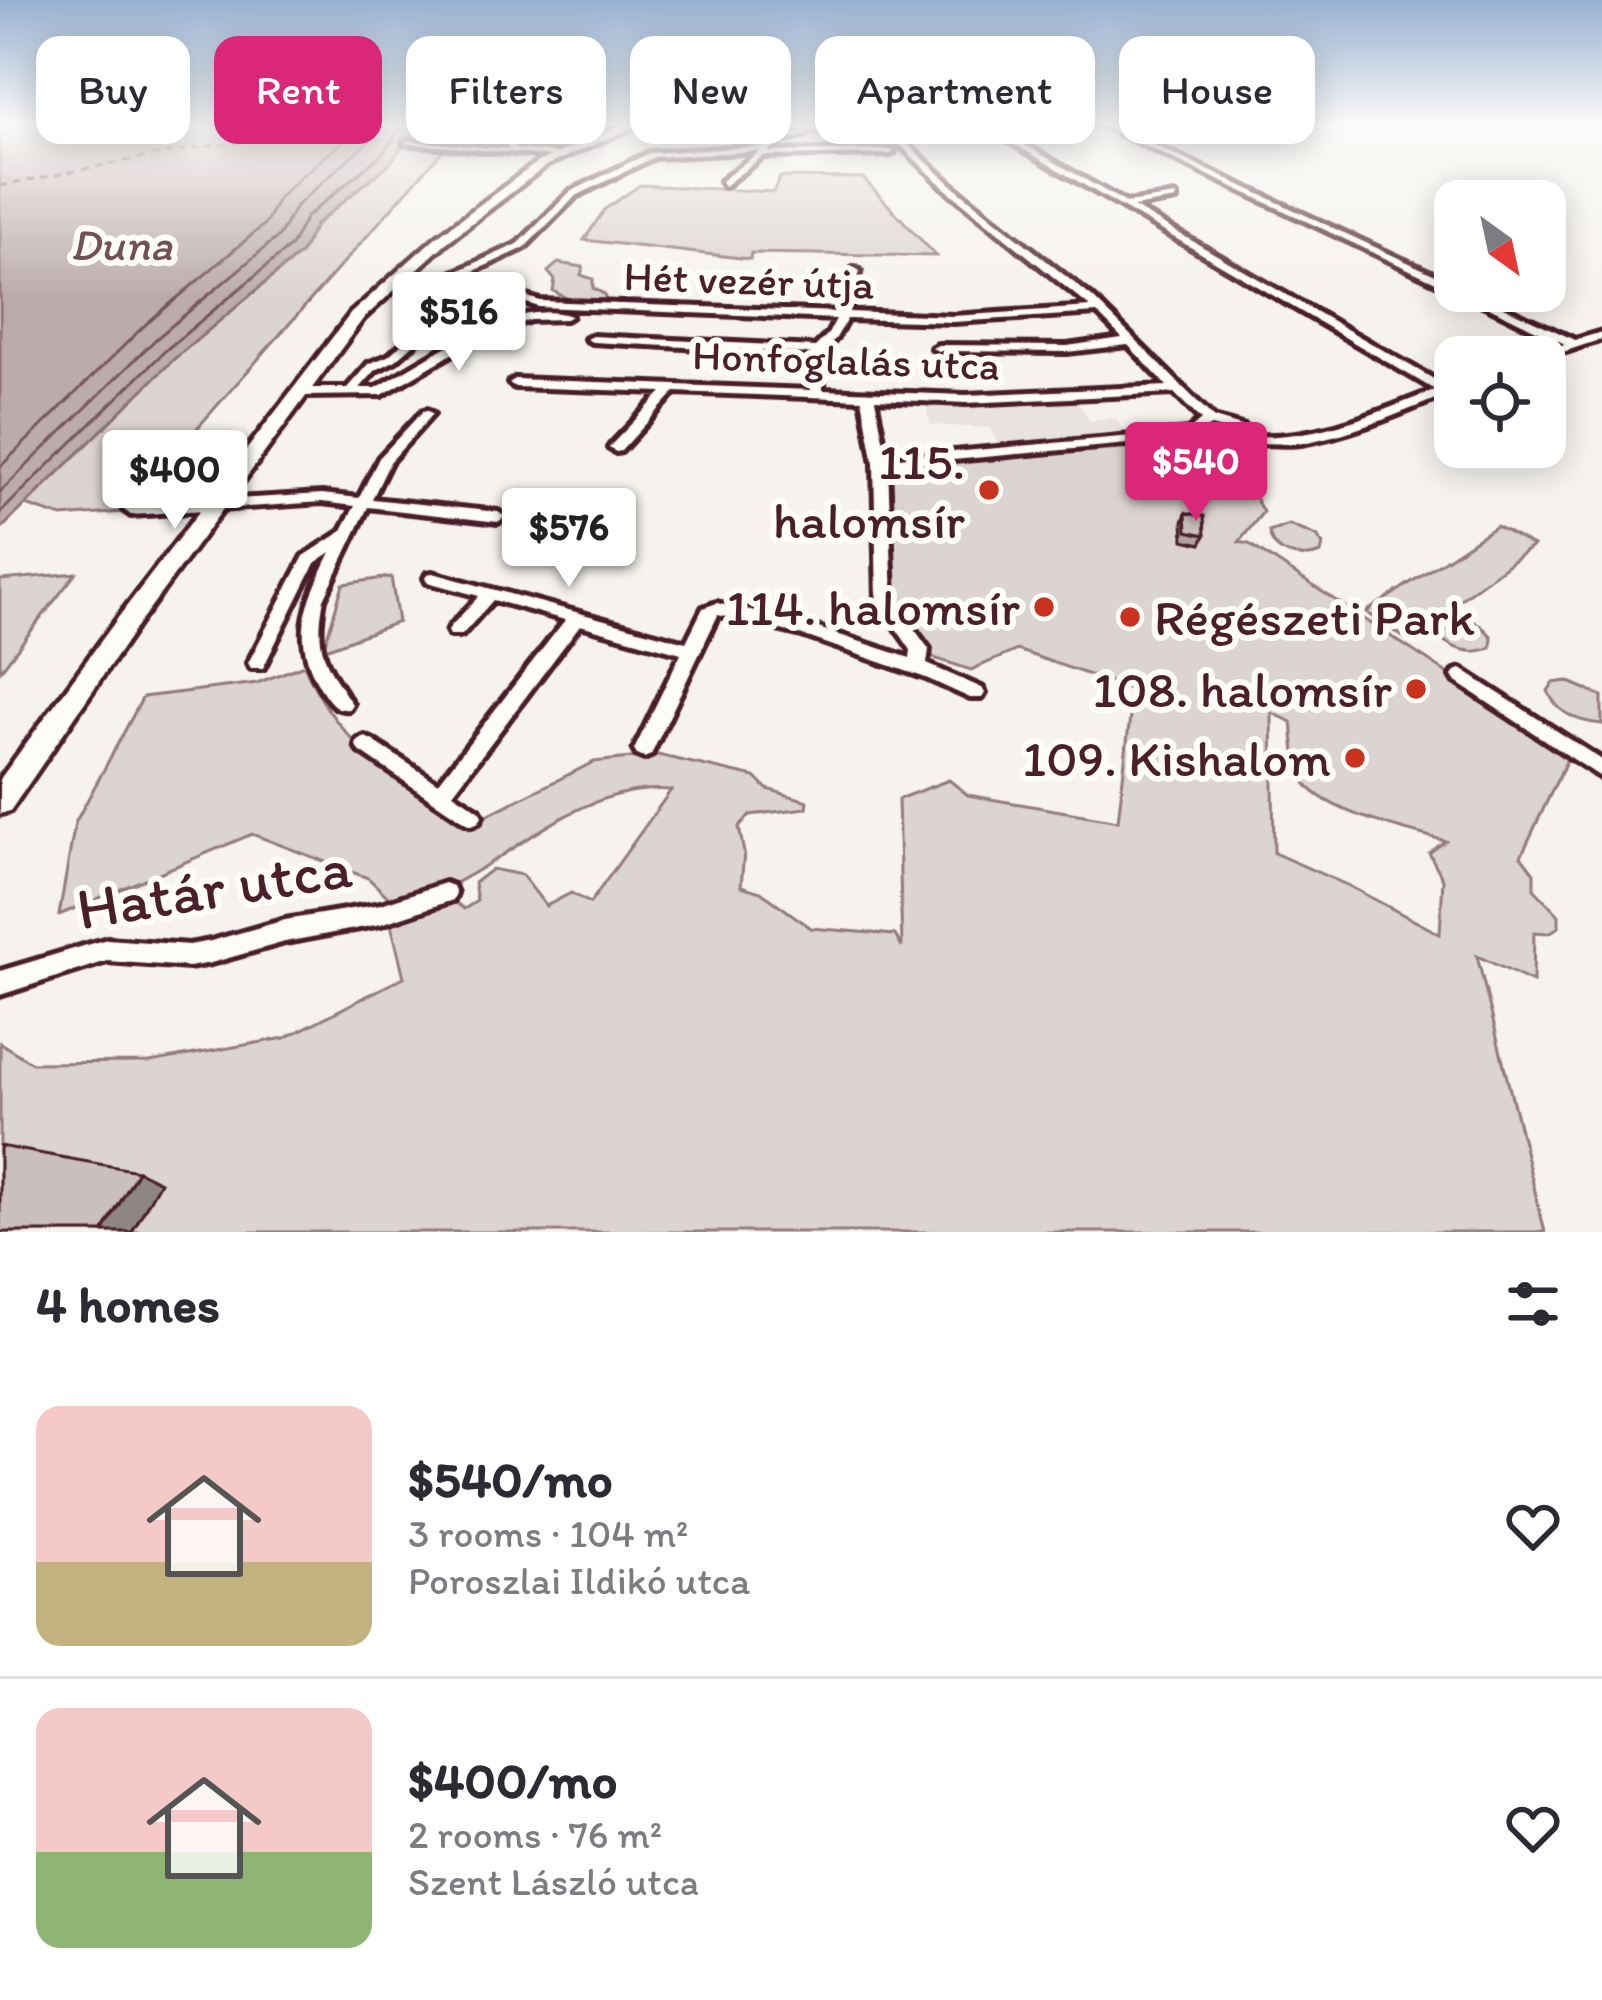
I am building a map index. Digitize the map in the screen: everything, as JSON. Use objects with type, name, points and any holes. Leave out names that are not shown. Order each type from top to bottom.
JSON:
[{"type":"street","points":[[0,802],[356,316],[455,229],[523,180]]},
{"type":"street","points":[[448,280],[521,246],[573,194],[600,180]]},
{"type":"street","points":[[724,183],[727,180]]},
{"type":"street","points":[[940,180],[1098,310],[1209,421],[1233,426],[1246,440],[1282,443],[1312,438],[1434,395]]},
{"type":"street","points":[[1081,180],[1434,380]]},
{"type":"street","points":[[1223,180],[1434,279]]},
{"type":"street","points":[[1126,206],[1173,198]]},
{"type":"street","points":[[592,339],[818,351],[842,316],[855,271]]},
{"type":"street","name":"Hét vezér útja","points":[[401,276],[478,284],[524,301],[604,308],[1016,318],[1098,310]]},
{"type":"street","points":[[350,393],[372,367],[392,358],[478,284]]},
{"type":"street","points":[[743,313],[753,292]]},
{"type":"street","points":[[304,392],[388,389],[469,338],[500,326],[536,316],[589,314],[604,308]]},
{"type":"street","points":[[1505,312],[1574,344]]},
{"type":"street","points":[[1566,347],[1602,334]]},
{"type":"street","points":[[938,348],[1067,349],[1129,341]]},
{"type":"street","points":[[817,393],[818,351]]},
{"type":"street","name":"Honfoglalás utca","points":[[514,383],[1007,399],[1176,389]]},
{"type":"street","points":[[616,448],[672,388]]},
{"type":"street","points":[[868,397],[881,463],[885,602],[920,650],[918,668]]},
{"type":"street","points":[[343,704],[318,670],[310,623],[345,536],[384,461],[427,414]]},
{"type":"street","points":[[1195,434],[1196,427],[1209,421]]},
{"type":"street","points":[[881,463],[1195,434],[1218,448],[1240,447],[1246,440]]},
{"type":"street","points":[[375,478],[397,508]]},
{"type":"street","points":[[130,510],[300,498],[498,517]]},
{"type":"street","points":[[257,663],[308,560],[345,536]]},
{"type":"street","points":[[434,578],[692,650]]},
{"type":"street","points":[[456,631],[490,594]]},
{"type":"street","points":[[644,750],[709,612],[727,608],[965,683],[976,693]]},
{"type":"street","points":[[440,795],[575,619]]},
{"type":"street","points":[[1461,676],[1602,770]]},
{"type":"street","points":[[365,745],[472,816]]},
{"type":"street","name":"Határ utca","points":[[0,983],[106,950],[171,955],[212,952],[286,931],[381,914],[445,892]]},
{"type":"shaded area","points":[[366,180],[416,180],[123,512],[62,517],[26,505],[175,358],[301,253],[315,226]]},
{"type":"shaded area","points":[[778,180],[865,180],[936,256],[751,253],[750,259],[584,240],[605,209],[640,185],[773,192]]},
{"type":"shaded area","points":[[558,263],[583,267],[581,275],[593,279],[593,288],[604,294],[606,303],[576,303],[553,291],[555,280],[548,272]]},
{"type":"shaded area","points":[[1076,400],[1090,421],[1115,418],[1127,434],[999,446],[990,428],[930,425],[926,404]]},
{"type":"shaded area","points":[[1178,445],[1206,452],[1239,476],[1263,512],[1239,542],[1249,544],[1570,753],[1521,856],[1534,873],[1534,889],[1559,915],[1559,927],[1549,933],[1534,932],[1533,982],[1477,956],[1545,1232],[0,1232],[0,1043],[32,1063],[150,1062],[285,1038],[404,977],[391,924],[452,900],[464,909],[477,901],[474,883],[492,869],[522,875],[546,906],[571,893],[590,903],[671,790],[642,790],[588,805],[457,882],[387,909],[387,896],[368,878],[252,834],[59,915],[75,823],[143,697],[257,683],[304,665],[334,718],[352,739],[394,775],[467,825],[594,762],[658,755],[755,777],[767,789],[808,801],[807,808],[750,815],[739,827],[744,853],[741,886],[761,892],[811,928],[895,935],[902,947],[898,799],[949,780],[968,795],[1118,821],[1133,690],[1017,650],[971,670],[934,658],[893,605],[888,466]],"holes":[[[1272,713],[1292,722],[1302,778],[1326,801],[1445,841],[1429,853],[1443,879],[1440,934],[1274,853]]]},
{"type":"shaded area","points":[[1289,525],[1317,536],[1323,545],[1321,553],[1297,556],[1276,546],[1269,532]]},
{"type":"shaded area","points":[[1496,526],[1533,546],[1443,612],[1476,622],[1492,637],[1491,647],[1473,651],[1455,647],[1430,622],[1406,639],[1366,612]]},
{"type":"shaded area","points":[[76,573],[0,671],[0,580]]},
{"type":"shaded area","points":[[391,577],[398,622],[323,650],[343,584]]},
{"type":"shaded area","points":[[1567,681],[1602,696],[1602,724],[1577,719],[1557,706],[1548,691],[1553,683]]},
{"type":"water","name":"Duna","points":[[0,180],[369,180],[315,225],[301,253],[175,358],[0,530]]},
{"type":"building","points":[[1214,450],[1234,469],[1221,471],[1201,453]]},
{"type":"building","points":[[1186,513],[1204,516],[1205,535],[1187,531]]},
{"type":"building","points":[[525,515],[582,524],[552,534],[520,531]]},
{"type":"building","points":[[0,1146],[138,1171],[103,1232],[0,1232]]},
{"type":"ferry route","points":[[0,186],[28,180]]},
{"type":"place","name":"115. halomsír","points":[[989,490]]},
{"type":"place","name":"114. halomsír","points":[[1044,607]]},
{"type":"place","name":"Régészeti Park","points":[[1130,617]]},
{"type":"place","name":"108. halomsír","points":[[1416,689]]},
{"type":"place","name":"109. Kishalom","points":[[1355,758]]}]
